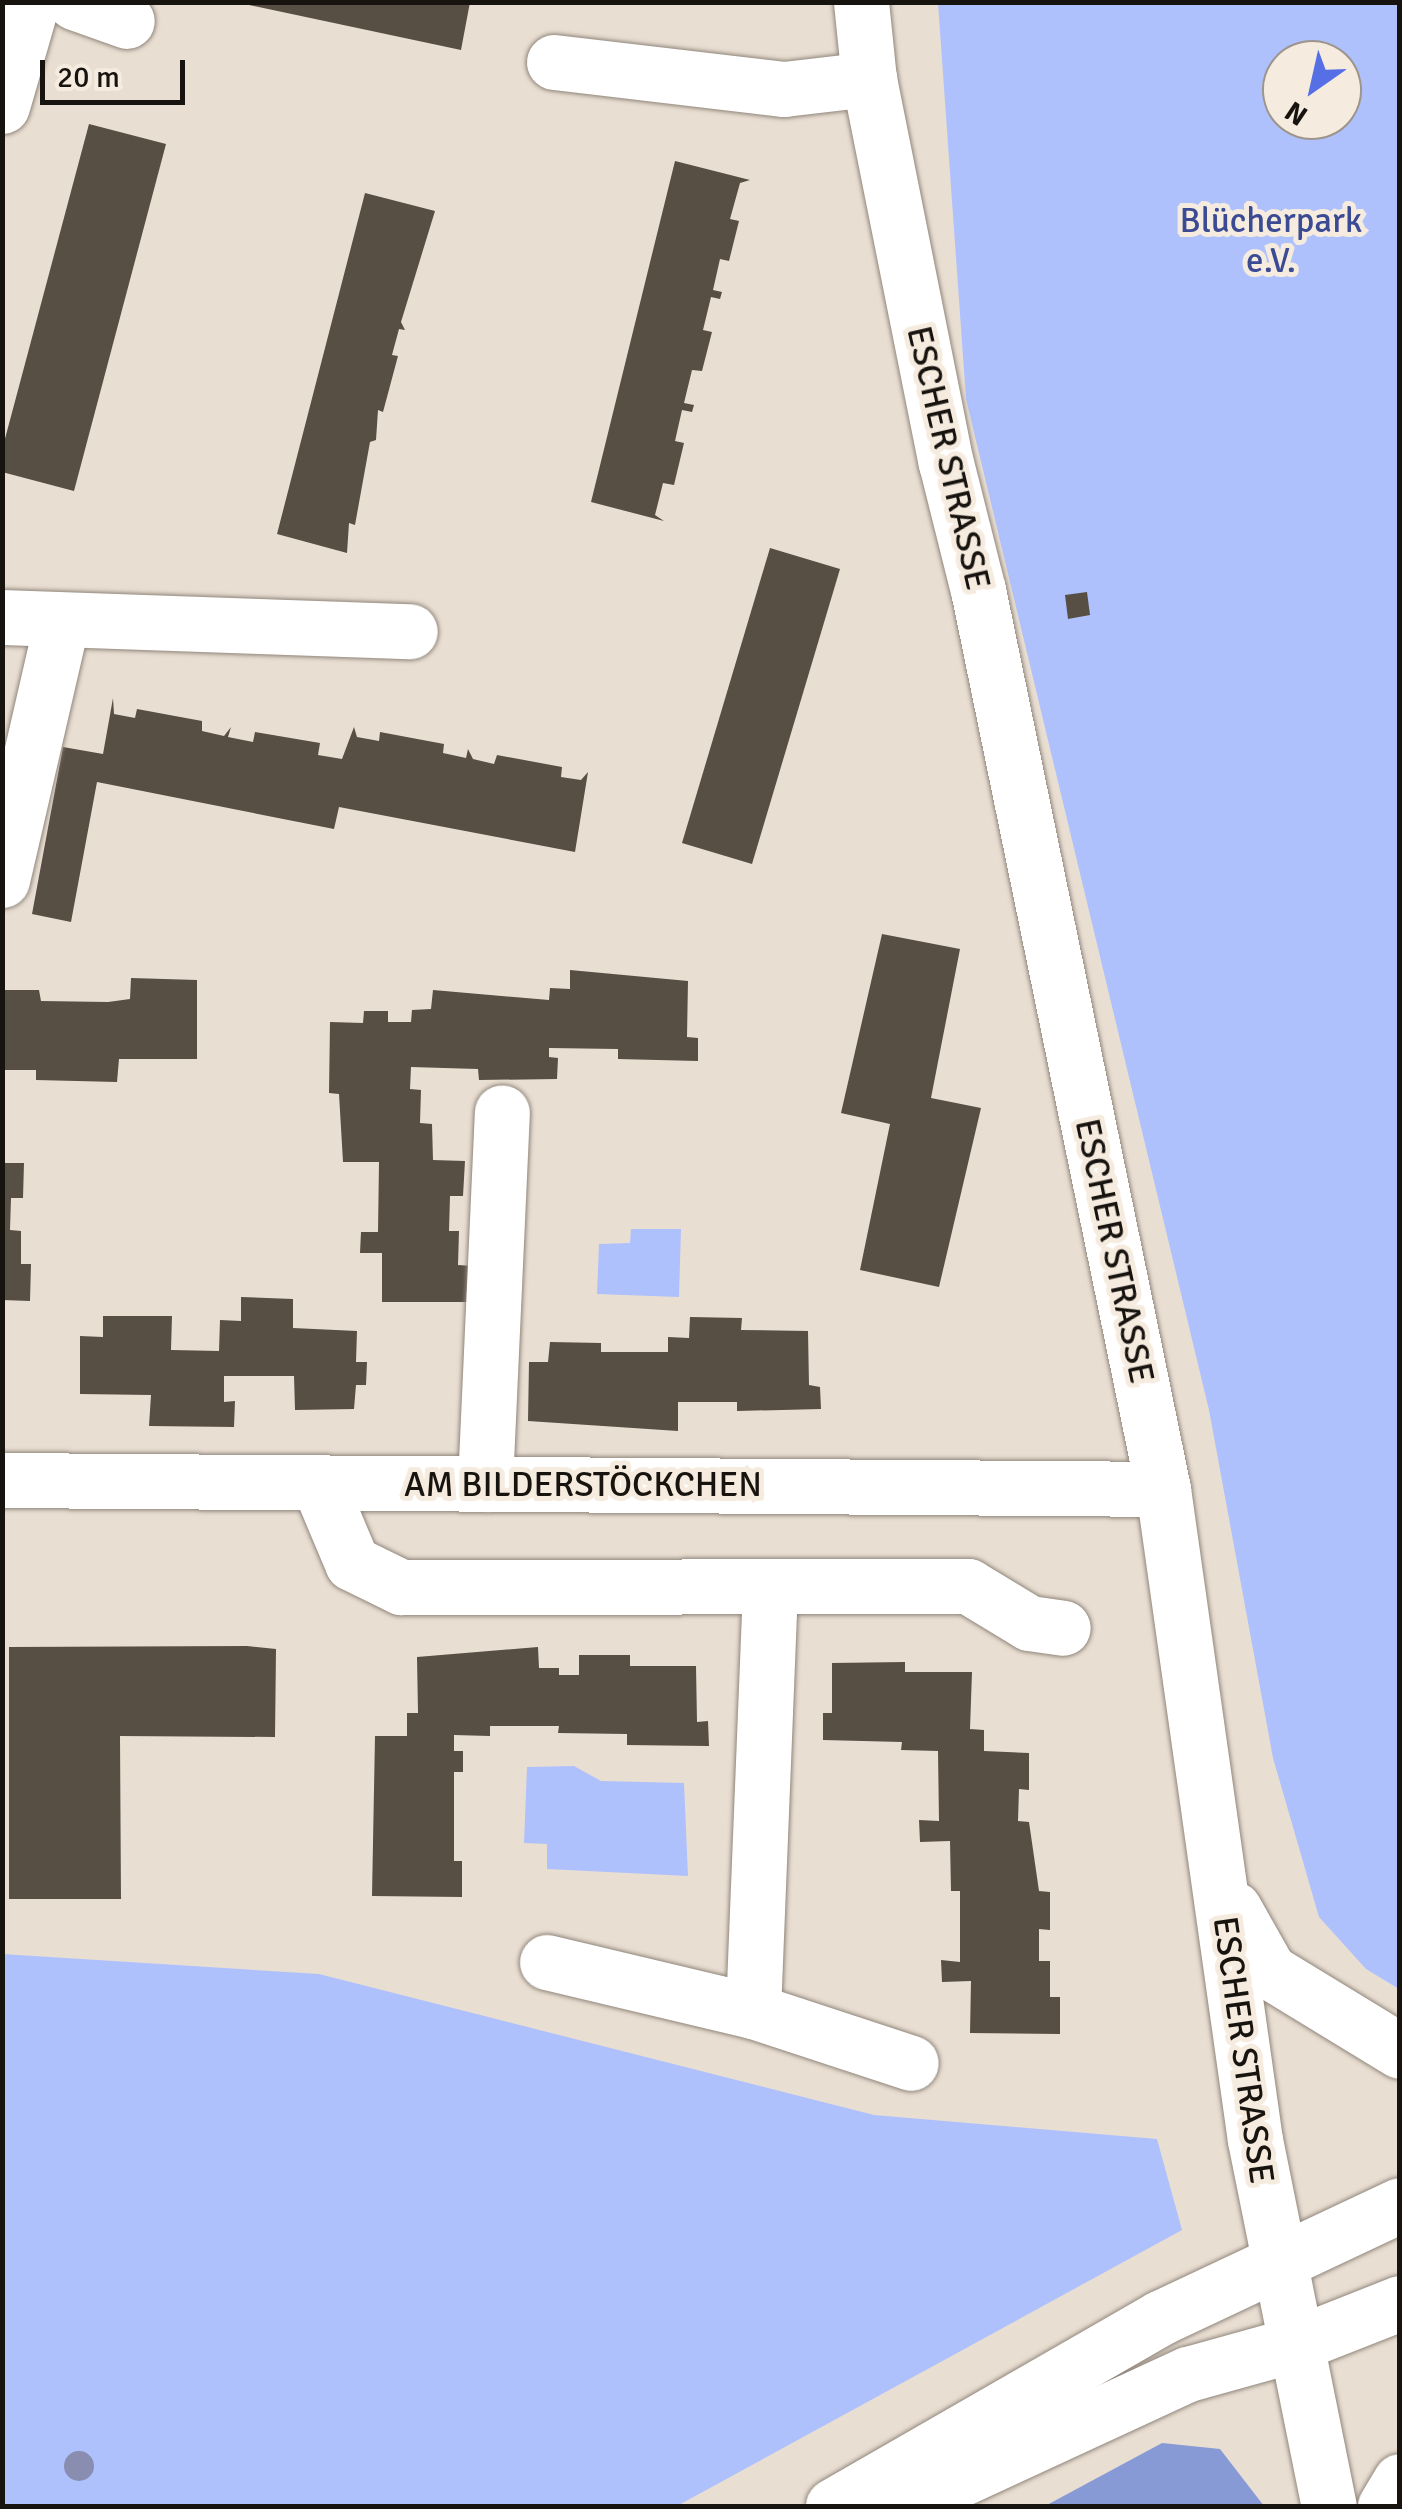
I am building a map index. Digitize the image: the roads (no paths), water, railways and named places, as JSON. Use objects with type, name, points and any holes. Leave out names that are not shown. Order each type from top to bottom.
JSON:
[{"type":"street","points":[[2,106],[32,2]]},
{"type":"street","points":[[74,2],[127,21]]},
{"type":"street","name":"ESCHER STRASSE","points":[[860,2],[868,79],[1163,1489],[1278,2265],[1329,2506]]},
{"type":"street","points":[[554,62],[784,89],[868,79]]},
{"type":"street","points":[[2,618],[61,624],[410,630]]},
{"type":"street","points":[[2,880],[61,624]]},
{"type":"street","points":[[485,1484],[502,1112]]},
{"type":"street","name":"AM BILDERSTÖCKCHEN","points":[[2,1480],[1163,1489]]},
{"type":"street","points":[[318,1482],[352,1563],[401,1586],[968,1586],[1029,1622],[1064,1628]]},
{"type":"street","points":[[753,2011],[770,1586]]},
{"type":"street","points":[[1219,1885],[1270,1971],[1400,2051]]},
{"type":"street","points":[[547,1962],[753,2011],[911,2063]]},
{"type":"street","points":[[832,2506],[1160,2318],[1400,2205]]},
{"type":"street","points":[[902,2506],[1188,2374],[1296,2344],[1400,2303]]},
{"type":"street","points":[[1385,2506],[1400,2482]]},
{"type":"park label","name":"Blücherpark e.V.","points":[[1271,241]]}]
